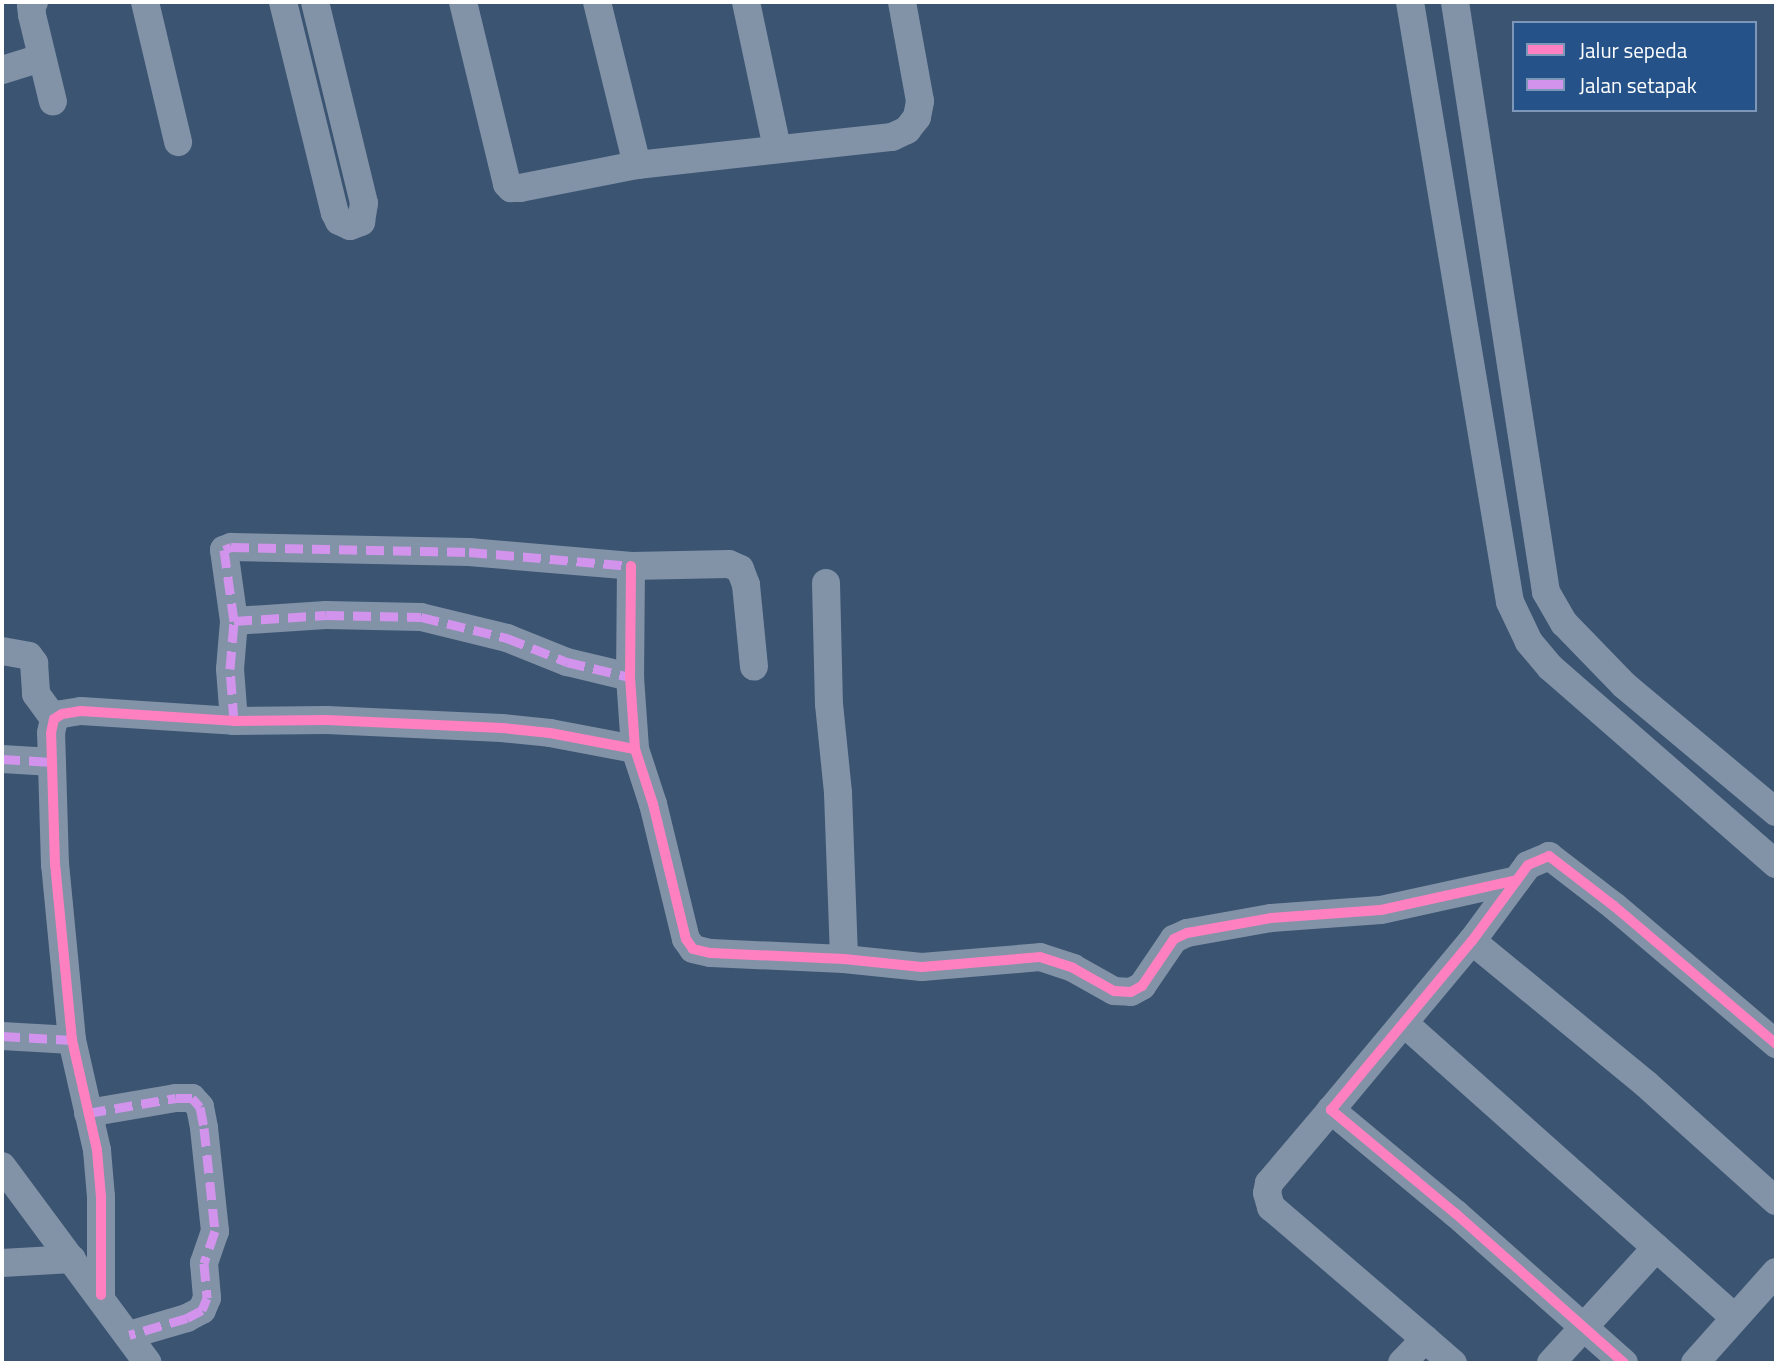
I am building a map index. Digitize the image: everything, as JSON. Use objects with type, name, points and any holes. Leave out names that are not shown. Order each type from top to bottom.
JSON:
[{"type":"street","points":[[34,2],[31,5],[32,15],[53,102]]},
{"type":"street","points":[[145,2],[178,142]]},
{"type":"street","points":[[283,2],[335,213],[339,221],[350,226],[361,222],[364,203],[315,2]]},
{"type":"street","points":[[463,2],[507,184],[511,188],[637,165],[892,137],[907,130],[917,117],[920,102],[902,2]]},
{"type":"street","points":[[597,2],[637,165]]},
{"type":"street","points":[[746,2],[777,148]]},
{"type":"street","points":[[1410,2],[1510,602],[1529,642],[1550,667],[1776,864]]},
{"type":"street","points":[[1455,2],[1546,593],[1564,623],[1623,685],[1771,808],[1742,834]]},
{"type":"street","points":[[2,70],[41,58]]},
{"type":"street","points":[[1480,411],[1516,404]]},
{"type":"street","points":[[234,721],[230,669],[234,621],[224,550],[231,547],[469,552],[631,566],[729,564],[740,569],[746,585],[754,667]]},
{"type":"street","points":[[631,566],[630,677],[635,750],[653,804],[686,939],[693,949],[711,954],[844,959],[922,967],[1040,957],[1073,968],[1114,991],[1131,992],[1142,986],[1174,939],[1187,933],[1271,918],[1381,910],[1517,880]]},
{"type":"street","points":[[826,583],[829,704],[838,793],[844,959]]},
{"type":"street","points":[[234,621],[326,615],[421,617],[507,638],[567,662],[630,677]]},
{"type":"street","points":[[2,650],[29,656],[34,663],[36,694],[42,707],[54,719],[52,762],[55,865],[72,1040],[97,1150],[101,1198],[101,1295]]},
{"type":"street","points":[[54,719],[62,714],[81,712],[234,721],[327,720],[502,729],[550,733],[635,750]]},
{"type":"street","points":[[2,759],[52,762]]},
{"type":"street","points":[[1453,1363],[1271,1207],[1267,1192],[1269,1183],[1472,941],[1528,866],[1549,856],[1555,860],[1614,906],[1776,1044]]},
{"type":"street","points":[[1472,941],[1646,1084],[1776,1201]]},
{"type":"street","points":[[1404,1023],[1735,1318]]},
{"type":"street","points":[[2,1036],[72,1040]]},
{"type":"street","points":[[88,1113],[176,1098],[192,1098],[200,1107],[205,1128],[215,1231],[204,1263],[207,1298],[202,1310],[187,1318],[129,1335]]},
{"type":"street","points":[[1331,1110],[1624,1363]]},
{"type":"street","points":[[2,1166],[101,1295],[148,1363]]},
{"type":"street","points":[[1551,1363],[1656,1248]]},
{"type":"street","points":[[2,1263],[72,1259]]},
{"type":"street","points":[[1695,1363],[1776,1272]]},
{"type":"street","points":[[1402,1363],[1425,1339]]},
{"type":"marked path","points":[[234,721],[230,669],[234,621],[224,550],[231,547],[469,552],[631,566]]},
{"type":"marked path","points":[[234,621],[326,615],[421,617],[507,638],[567,662],[630,677]]},
{"type":"marked path","points":[[2,759],[52,762]]},
{"type":"marked path","points":[[2,1036],[72,1040]]},
{"type":"marked path","points":[[88,1113],[176,1098],[192,1098],[200,1107],[204,1128],[215,1231],[204,1263],[207,1298],[202,1310],[187,1318],[129,1335]]},
{"type":"cycle path","points":[[631,566],[630,677],[635,749],[653,804],[686,939],[693,949],[711,953],[844,959],[922,967],[1040,957],[1073,968],[1114,991],[1131,992],[1142,986],[1174,939],[1187,933],[1271,918],[1381,910],[1517,880]]},
{"type":"cycle path","points":[[101,1295],[101,1197],[97,1150],[72,1040],[55,865],[51,733],[54,719],[62,714],[81,711],[234,721],[327,720],[502,728],[550,733],[635,749]]},
{"type":"cycle path","points":[[1624,1363],[1456,1214],[1331,1110],[1472,941],[1528,865],[1549,856],[1614,906],[1776,1044]]}]
